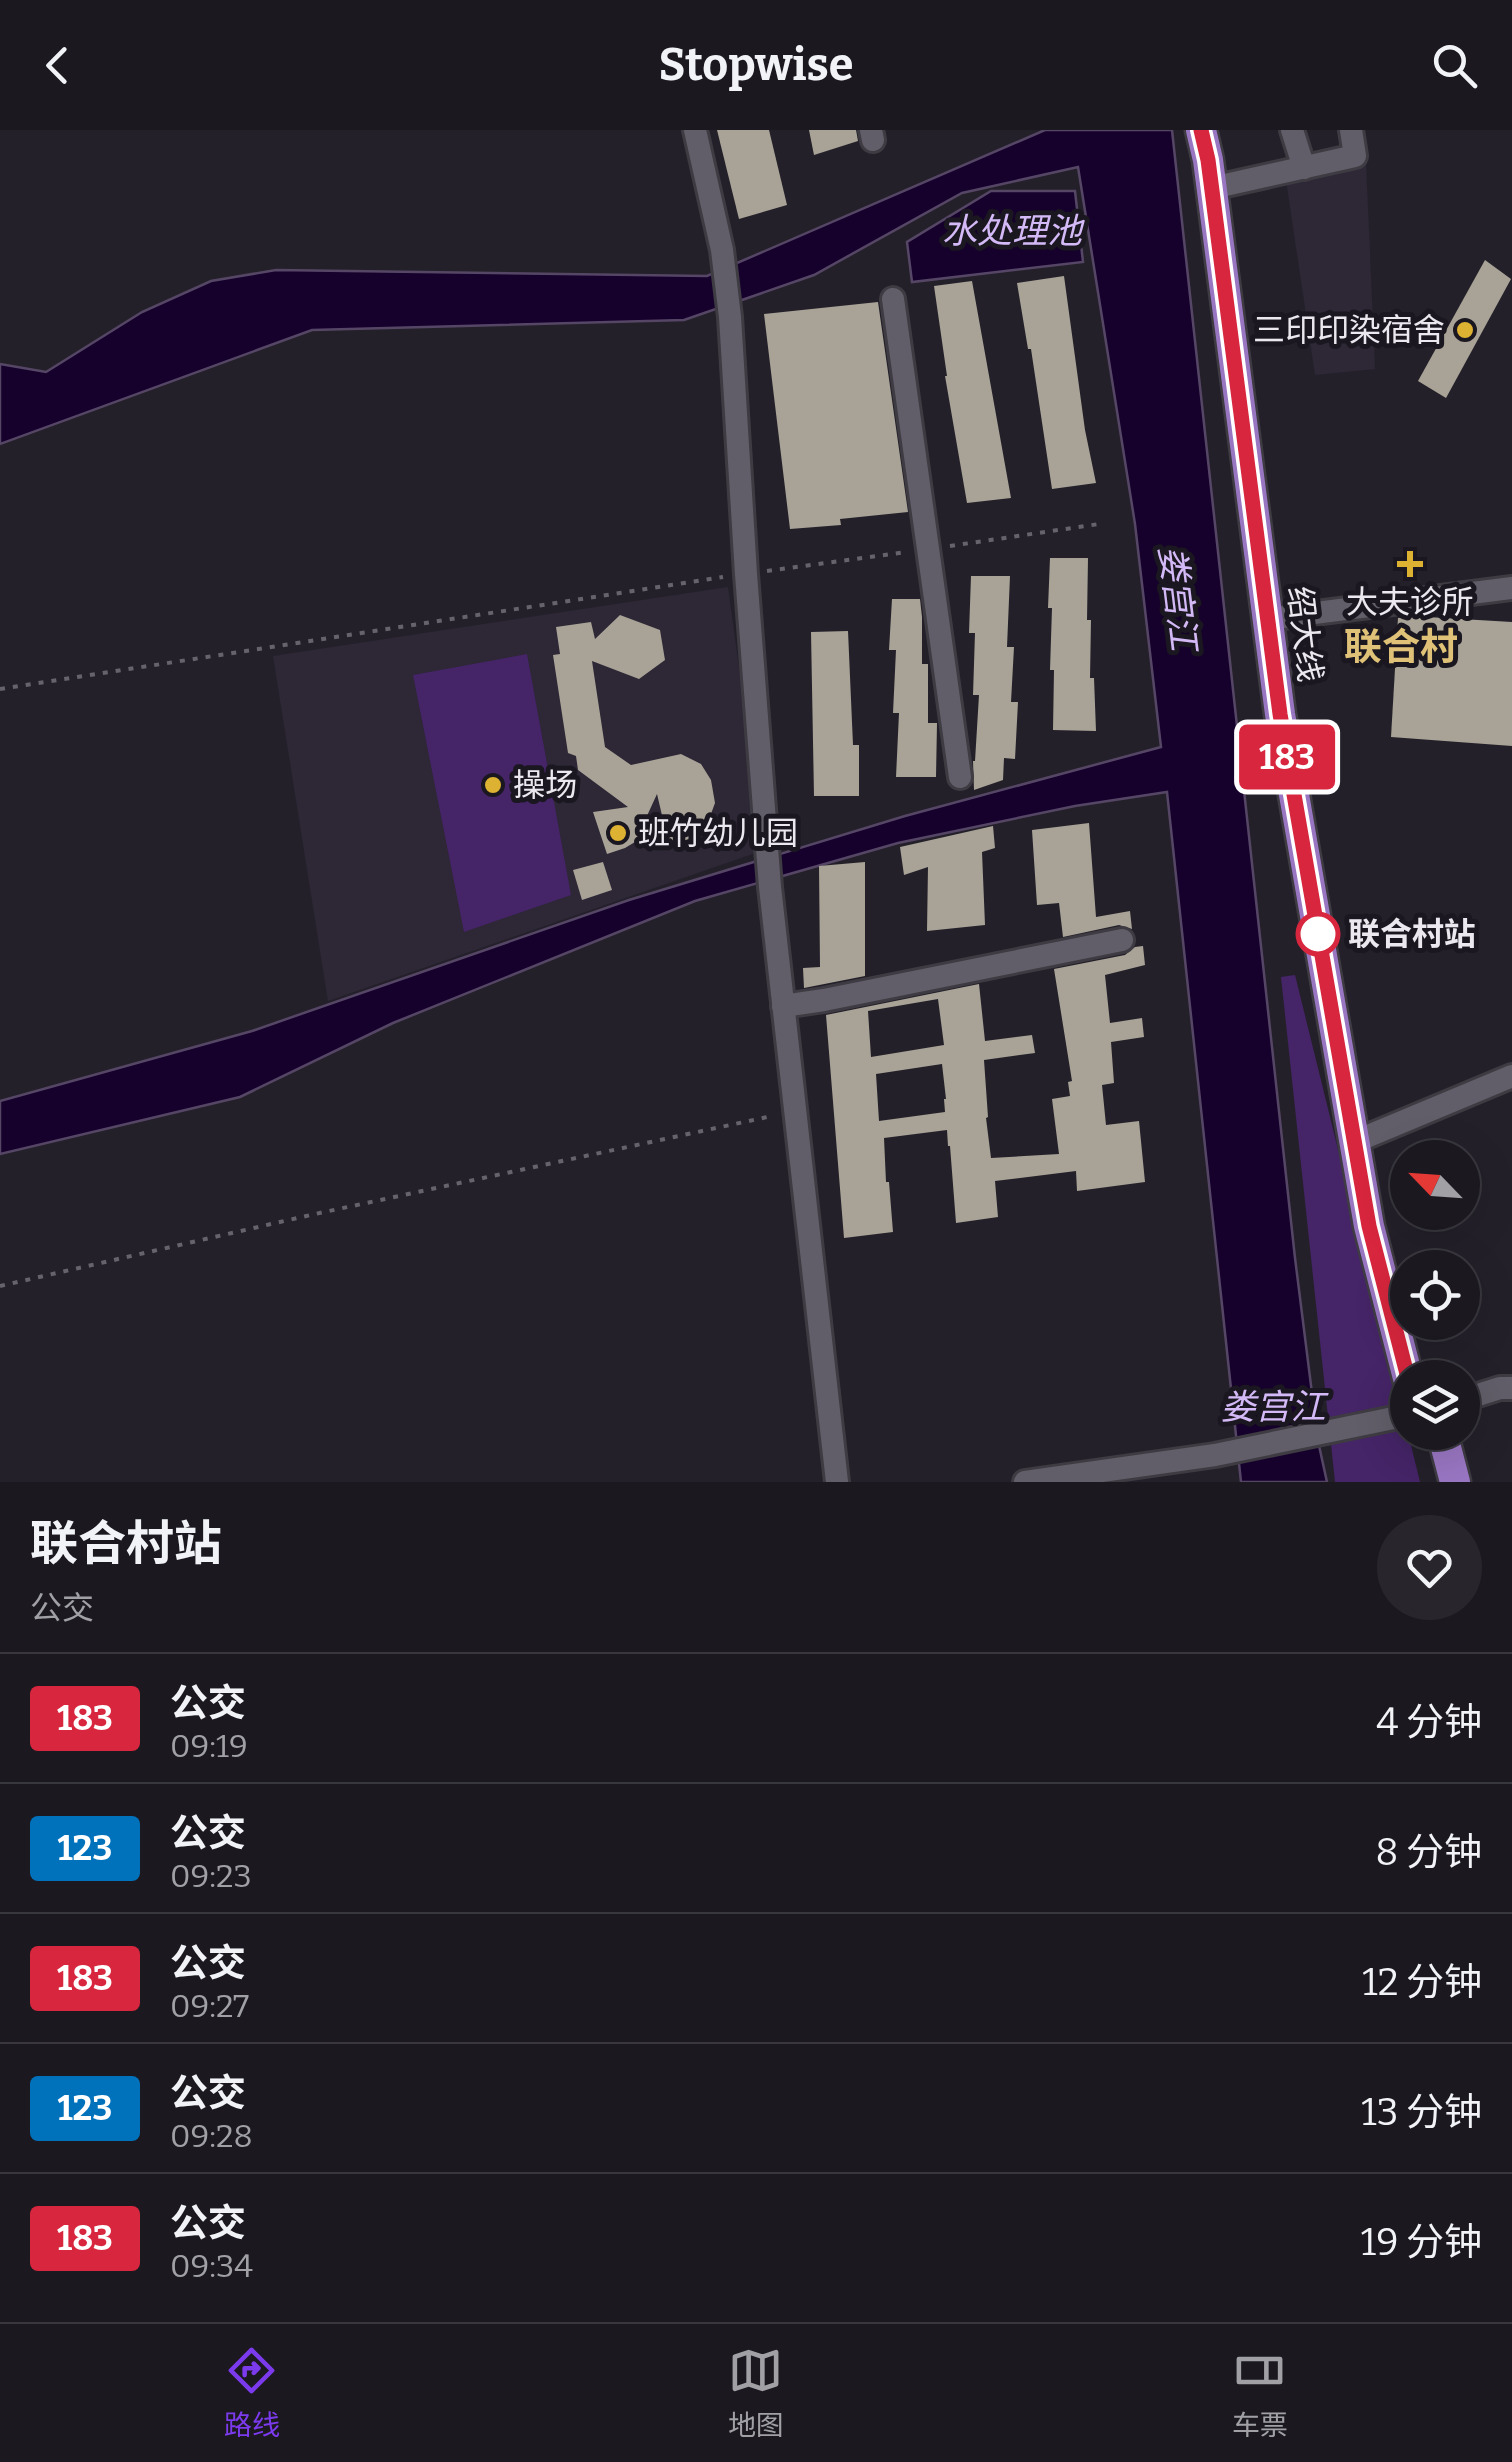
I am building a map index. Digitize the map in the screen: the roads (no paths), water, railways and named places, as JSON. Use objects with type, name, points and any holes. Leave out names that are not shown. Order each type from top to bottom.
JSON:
[{"type":"main road","name":"绍大线","points":[[1201,130],[1208,160],[1222,186]]},
{"type":"main road","name":"绍大线","points":[[1222,130],[1222,186],[1278,617],[1280,714],[1363,1137],[1396,1250]]},
{"type":"main road","name":"绍大线","points":[[1363,1137],[1369,1226],[1403,1360]]},
{"type":"main road","points":[[1426,1450],[1434,1482]]},
{"type":"main road","points":[[1447,1450],[1455,1482]]},
{"type":"street","points":[[695,130],[722,250],[730,317],[770,888],[837,1482]]},
{"type":"street","points":[[1292,130],[1304,168]]},
{"type":"street","points":[[1222,186],[1355,156],[1350,130]]},
{"type":"street","points":[[893,299],[960,777]]},
{"type":"street","points":[[1278,617],[1512,588]]},
{"type":"street","points":[[783,1006],[1122,940]]},
{"type":"street","points":[[1363,1137],[1512,1076]]},
{"type":"street","points":[[1480,1394],[1512,1388]]},
{"type":"street","points":[[1026,1482],[1215,1456],[1390,1419]]},
{"type":"water","name":"娄宫江","points":[[1045,130],[1172,130],[1295,1258],[1318,1441],[1327,1482],[1241,1482],[1167,792],[1075,806],[898,843],[695,901],[393,1023],[240,1097],[0,1154],[0,1101],[252,1031],[629,900],[905,816],[1161,747],[1135,524],[1078,167],[962,193],[814,275],[684,320],[312,330],[0,444],[0,364],[46,372],[142,312],[211,281],[276,270],[707,276]]},
{"type":"water","name":"水处理池","points":[[991,191],[1075,191],[1083,262],[912,282],[907,242]]},
{"type":"place","name":"三印印染宿舍","points":[[1465,330]]},
{"type":"place","name":"大夫诊所","points":[[1410,564]]},
{"type":"place","name":"操场","points":[[493,785]]},
{"type":"place","name":"班竹幼儿园","points":[[618,833]]},
{"type":"place","name":"联合村站","points":[[1318,934]]},
{"type":"district","name":"联合村","points":[[1401,647]]}]
